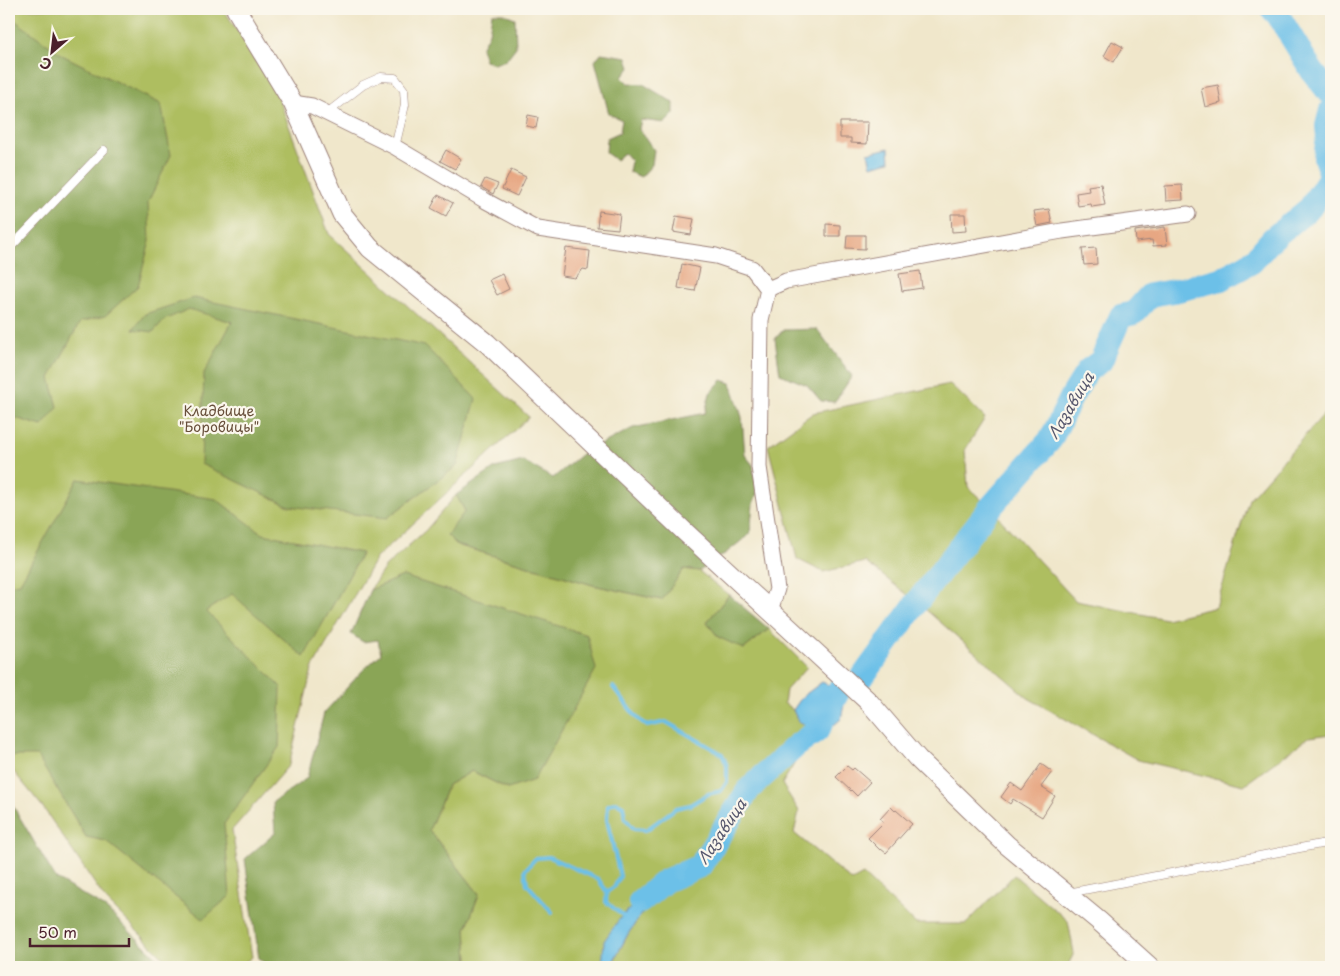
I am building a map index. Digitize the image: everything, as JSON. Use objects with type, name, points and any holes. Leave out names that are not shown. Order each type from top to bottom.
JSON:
[{"type":"street","points":[[236,9],[293,102],[342,214],[370,248],[487,343],[677,525],[869,702],[918,759],[1007,845],[1150,967]]},
{"type":"street","points":[[293,102],[312,106],[395,147],[486,202],[538,230],[716,256],[752,268],[768,289]]},
{"type":"street","points":[[768,289],[786,281],[1062,231],[1188,214]]},
{"type":"street","points":[[768,289],[761,320],[759,467],[777,589],[770,611]]},
{"type":"lane","points":[[327,113],[363,85],[381,77],[395,78],[404,90],[405,105],[395,147]]},
{"type":"lane","points":[[9,248],[104,150]]},
{"type":"lane","points":[[1066,894],[1331,842]]},
{"type":"green space","name":"Кладбище \"Боровицы\"","points":[[9,9],[221,9],[228,16],[276,91],[329,234],[529,417],[376,558],[312,669],[289,765],[232,830],[252,957],[239,967],[173,967],[105,899],[42,806],[9,766]]},
{"type":"green space","points":[[492,13],[502,13],[515,18],[516,47],[506,60],[494,64],[485,60],[481,48],[489,33]]},
{"type":"green space","points":[[9,16],[62,55],[161,104],[171,155],[148,202],[150,241],[138,286],[105,316],[80,322],[50,378],[58,407],[42,426],[9,416]]},
{"type":"green space","points":[[601,53],[627,57],[630,68],[622,77],[628,83],[643,84],[674,103],[674,114],[665,123],[641,120],[639,129],[654,150],[652,165],[641,177],[629,172],[631,161],[624,153],[616,160],[606,153],[607,138],[620,132],[622,120],[609,114],[595,61]]},
{"type":"green space","points":[[194,298],[425,346],[476,399],[457,466],[387,518],[289,506],[201,464],[204,373],[232,322],[189,309],[164,320],[153,332],[133,329],[145,314]]},
{"type":"green space","points":[[817,329],[852,376],[835,402],[821,401],[807,385],[780,374],[775,339],[783,330]]},
{"type":"green space","points":[[722,380],[731,383],[742,417],[745,455],[753,465],[757,494],[753,504],[750,534],[699,571],[684,569],[662,600],[593,585],[457,545],[447,535],[465,511],[456,495],[495,468],[523,461],[553,478],[582,454],[633,428],[705,413],[710,393]]},
{"type":"green space","points":[[950,384],[985,418],[965,450],[968,487],[990,508],[1076,601],[1166,619],[1216,607],[1249,499],[1331,406],[1331,734],[1309,737],[1244,785],[1138,760],[1028,698],[917,602],[865,562],[823,572],[797,559],[768,446],[813,413]]},
{"type":"green space","points":[[78,479],[216,499],[263,534],[362,553],[304,657],[232,594],[206,611],[281,687],[279,747],[224,824],[230,896],[203,919],[106,841],[86,837],[37,756],[12,756],[9,751],[9,585],[20,583]]},
{"type":"green space","points":[[456,495],[465,511],[457,545],[593,585],[661,600],[684,569],[699,571],[729,595],[707,622],[744,649],[769,629],[807,667],[786,690],[784,703],[793,710],[798,721],[817,730],[828,730],[797,759],[782,784],[799,811],[794,833],[852,881],[863,875],[916,924],[966,924],[1014,875],[1068,921],[1074,953],[1067,967],[613,967],[613,963],[628,934],[644,910],[668,891],[664,881],[602,961],[602,967],[462,967],[468,960],[466,929],[479,894],[429,830],[448,785],[472,771],[508,789],[370,590],[385,567],[426,530]]},
{"type":"green space","points":[[403,576],[587,635],[596,669],[534,780],[508,789],[472,771],[448,785],[429,830],[479,894],[466,929],[468,960],[462,967],[270,967],[259,959],[245,859],[275,833],[273,802],[307,778],[324,713],[364,669],[381,654],[378,640],[363,642],[351,634],[370,590]]},
{"type":"green space","points":[[729,595],[769,629],[744,649],[718,637],[707,622]]},
{"type":"green space","points":[[9,799],[56,879],[104,907],[167,967],[9,967]]},
{"type":"water","points":[[889,148],[890,161],[871,166],[868,153]]},
{"type":"water","points":[[822,682],[839,690],[845,700],[841,719],[828,730],[817,731],[798,721],[793,710],[802,697]]},
{"type":"water","name":"Лазавица","points":[[665,881],[668,891],[644,910],[628,934],[613,962],[613,967],[602,967],[604,941],[620,918],[646,893]]},
{"type":"building","points":[[1112,41],[1123,47],[1114,62],[1104,56]]},
{"type":"building","points":[[1218,85],[1221,103],[1205,107],[1201,88]]},
{"type":"building","points":[[528,115],[538,117],[536,128],[526,126]]},
{"type":"building","points":[[840,122],[868,122],[867,144],[851,143],[851,138],[840,138]]},
{"type":"building","points":[[446,150],[461,159],[455,169],[440,161]]},
{"type":"building","points":[[511,170],[526,177],[517,196],[502,189]]},
{"type":"building","points":[[485,179],[498,184],[493,194],[481,187]]},
{"type":"building","points":[[1101,184],[1105,205],[1092,207],[1091,204],[1078,206],[1076,193],[1089,191],[1088,186]]},
{"type":"building","points":[[1182,185],[1183,200],[1166,201],[1165,186]]},
{"type":"building","points":[[438,195],[453,203],[446,216],[431,208]]},
{"type":"building","points":[[1049,209],[1052,223],[1037,226],[1034,211]]},
{"type":"building","points":[[599,211],[620,214],[618,229],[597,227]]},
{"type":"building","points":[[951,214],[965,214],[966,231],[952,232]]},
{"type":"building","points":[[676,216],[694,219],[691,235],[673,232]]},
{"type":"building","points":[[826,224],[840,225],[840,236],[826,236]]},
{"type":"building","points":[[1165,227],[1167,245],[1153,246],[1152,240],[1136,242],[1135,231]]},
{"type":"building","points":[[847,235],[865,235],[865,249],[846,248]]},
{"type":"building","points":[[566,248],[590,251],[588,270],[583,269],[575,278],[562,276]]},
{"type":"building","points":[[1096,248],[1097,264],[1084,265],[1082,249]]},
{"type":"building","points":[[682,264],[700,268],[695,291],[678,288]]},
{"type":"building","points":[[920,271],[922,288],[902,291],[899,274]]},
{"type":"building","points":[[502,274],[509,289],[497,295],[489,280]]},
{"type":"building","points":[[1041,764],[1052,772],[1041,787],[1055,796],[1042,817],[1013,799],[1010,804],[1001,797],[1011,783],[1022,791]]},
{"type":"building","points":[[847,766],[852,770],[854,768],[870,782],[857,796],[836,777]]},
{"type":"building","points":[[891,807],[912,824],[886,853],[880,850],[868,838],[884,822],[880,819]]},
{"type":"waterway","name":"Лазавица","points":[[1272,9],[1278,15],[1312,71],[1331,95]]},
{"type":"waterway","name":"Лазавица","points":[[861,679],[917,602],[990,508],[1051,439],[1072,396],[1088,370],[1101,361],[1121,316],[1134,313],[1150,295],[1221,279],[1252,262],[1272,239],[1310,208],[1331,175],[1325,158],[1328,136],[1327,126],[1331,110]]},
{"type":"waterway","points":[[613,687],[637,718],[647,726],[666,722],[722,754],[727,766],[727,782],[721,791],[708,794],[690,805],[676,808],[646,830],[634,829],[625,818],[623,806],[616,802],[608,805],[607,820],[620,876],[615,886],[607,892],[606,902],[626,918]]},
{"type":"waterway","name":"Лазавица","points":[[640,902],[665,881],[700,866],[749,789],[796,746],[817,731],[839,690]]},
{"type":"waterway","points":[[552,912],[527,884],[525,870],[536,858],[549,857],[598,879],[607,892]]}]
